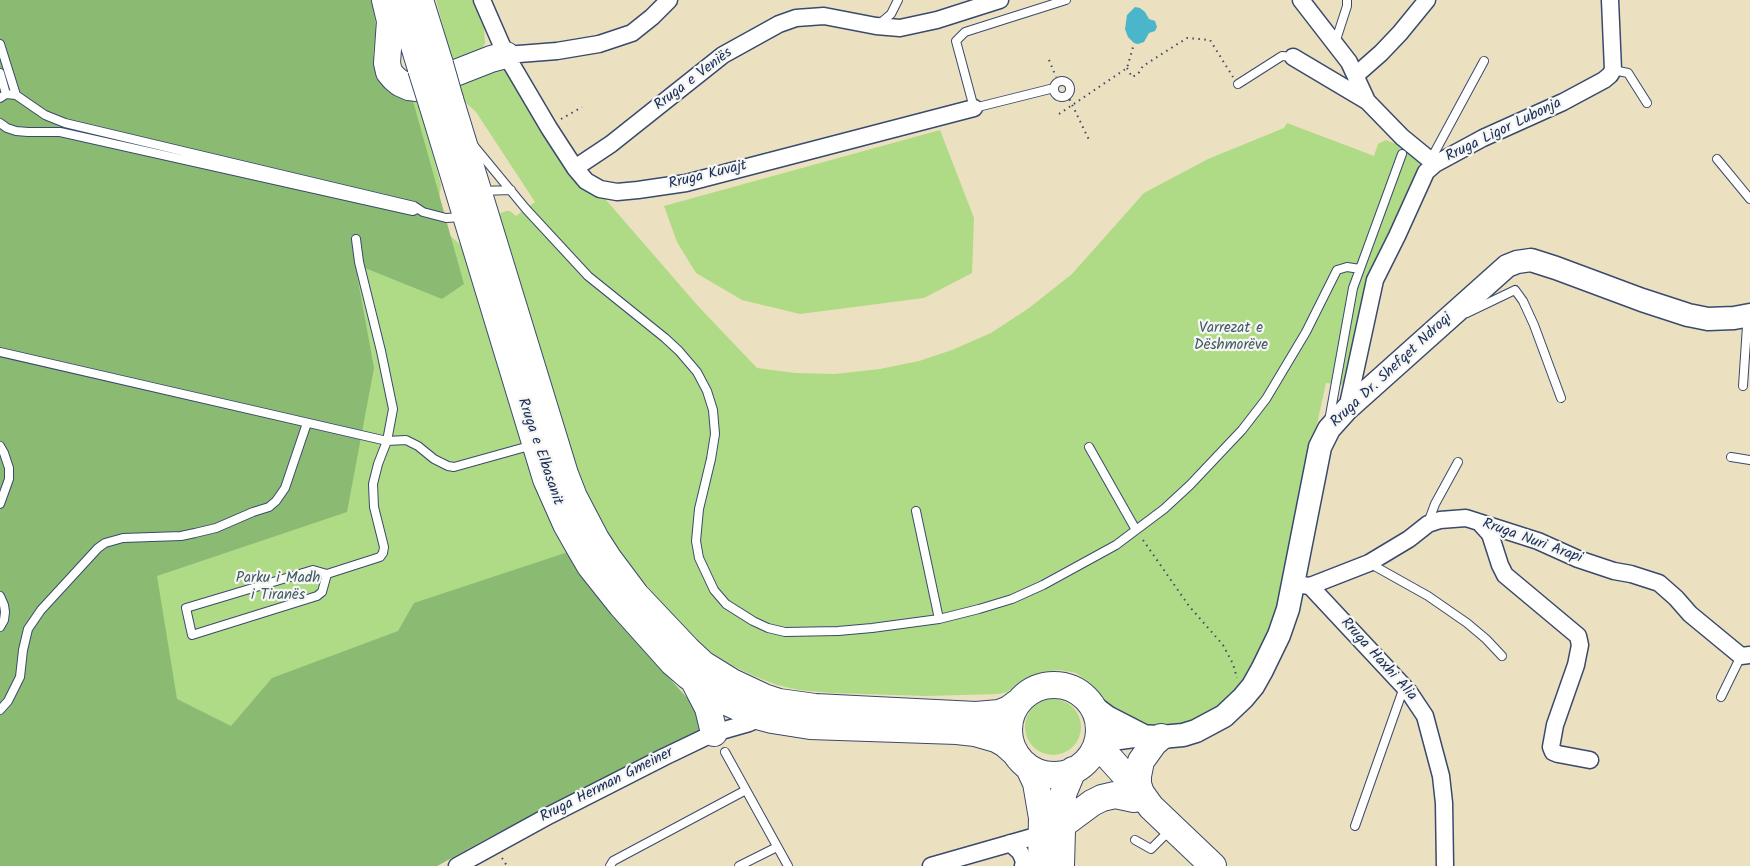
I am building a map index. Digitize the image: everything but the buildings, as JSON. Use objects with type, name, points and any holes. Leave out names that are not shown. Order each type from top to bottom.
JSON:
[{"type":"main road","points":[[385,0],[390,21],[387,63],[390,72],[400,83],[417,88],[490,59],[506,55]]},
{"type":"main road","name":"Rruga e Elbasanit","points":[[400,0],[431,67]]},
{"type":"main road","name":"Rruga e Elbasanit","points":[[420,0],[431,67],[441,101],[465,217],[546,479],[566,524],[590,566],[621,605],[673,663],[694,681],[722,699],[761,717],[810,726],[975,733],[1005,744],[1021,760]]},
{"type":"main road","name":"Rruga e Elbasanit","points":[[441,101],[459,127],[556,452],[574,497],[609,559],[636,595],[688,650],[703,664],[732,682],[764,697],[797,705],[976,715],[999,712],[1017,703]]},
{"type":"main road","name":"Rruga Dr. Shefqet Ndroqi","points":[[1097,742],[1183,735],[1203,728],[1224,716],[1243,698],[1262,670],[1302,585],[1320,447],[1329,429],[1347,409],[1507,266],[1531,260],[1673,311],[1708,319],[1745,321]]},
{"type":"main road","points":[[694,681],[708,708],[720,743]]},
{"type":"main road","points":[[1061,866],[1052,830],[1042,818],[1038,792],[1008,731],[1010,716],[1021,698],[1033,689],[1054,684],[1075,690],[1112,721],[1152,737],[1154,743],[1141,761],[1138,776],[1142,800]]},
{"type":"main road","points":[[1021,760],[1036,771],[1050,775],[1074,770],[1089,758],[1097,742],[1099,725],[1091,705]]},
{"type":"main road","points":[[1097,742],[1142,800],[1213,866]]},
{"type":"main road","points":[[1074,770],[1104,778],[1142,800]]},
{"type":"main road","points":[[1041,866],[1063,794],[1074,770]]},
{"type":"main road","points":[[1052,830],[1092,802],[1102,798],[1115,795],[1142,800]]},
{"type":"street","name":"Rruga Kuvajt","points":[[482,0],[506,55],[574,168],[586,181],[600,189],[617,192],[664,187],[974,108]]},
{"type":"street","points":[[506,55],[557,51],[599,44],[632,33],[669,0]]},
{"type":"street","name":"Rruga e Veniës","points":[[574,168],[611,144],[723,55],[779,24],[811,15],[876,27],[900,28],[937,20],[1000,0]]},
{"type":"street","points":[[1301,0],[1349,62],[1367,101]]},
{"type":"street","points":[[1356,75],[1387,47],[1427,0]]},
{"type":"street","points":[[1610,0],[1613,70]]},
{"type":"street","points":[[1293,57],[1367,101],[1402,137],[1433,162]]},
{"type":"street","name":"Rruga Ligor Lubonja","points":[[1347,409],[1375,280],[1419,186],[1433,162],[1563,102],[1604,80],[1613,70]]},
{"type":"street","name":"Rruga Nuri Arapi","points":[[1302,585],[1369,562],[1409,539],[1428,524],[1455,518],[1472,519],[1538,541],[1596,565],[1659,583],[1690,614],[1746,656]]},
{"type":"street","points":[[1480,523],[1490,534],[1500,566],[1506,575],[1578,636],[1580,645],[1576,665],[1555,725],[1551,747],[1553,752],[1558,754],[1590,760]]},
{"type":"street","name":"Rruga Haxhi Alia","points":[[1302,585],[1409,692],[1425,716],[1441,776],[1444,802],[1445,866]]},
{"type":"street","name":"Rruga Herman Gmeiner","points":[[457,866],[664,757],[720,743],[761,717]]},
{"type":"street","points":[[931,866],[1052,830],[1068,828],[1074,835],[1074,866]]},
{"type":"street","points":[[1010,843],[1020,852],[1024,861],[1023,866]]},
{"type":"lane","points":[[876,27],[891,14],[898,0]]},
{"type":"lane","points":[[1066,0],[965,32],[956,41],[974,108],[1057,85],[1056,93],[1060,96],[1067,94]]},
{"type":"lane","points":[[1335,43],[1347,0]]},
{"type":"lane","points":[[0,44],[7,95]]},
{"type":"lane","points":[[1238,84],[1282,56],[1293,57]]},
{"type":"lane","points":[[1433,162],[1484,61]]},
{"type":"lane","points":[[1613,70],[1628,73],[1647,104]]},
{"type":"lane","points":[[0,73],[7,95],[65,123],[402,203],[446,218],[465,217]]},
{"type":"lane","points":[[0,123],[16,131],[60,132],[412,211],[417,209]]},
{"type":"lane","points":[[459,127],[510,190],[588,276],[680,351],[697,372],[707,391],[713,410],[715,434],[699,509],[696,541],[699,558],[714,590],[726,604],[753,621],[785,632],[838,631],[939,619],[979,609],[1012,599],[1043,585],[1116,545],[1164,509],[1242,430],[1266,399],[1306,332],[1337,270],[1347,267],[1360,269]]},
{"type":"lane","points":[[1329,429],[1329,415],[1353,288],[1402,154]]},
{"type":"lane","points":[[1717,159],[1750,199]]},
{"type":"lane","points":[[478,191],[510,190]]},
{"type":"lane","points":[[327,574],[322,591],[317,596],[192,635],[186,608],[313,570],[327,574],[380,557],[383,553],[384,547],[374,507],[373,484],[387,441],[393,410],[359,262],[356,239]]},
{"type":"lane","points":[[1440,326],[1515,290],[1534,325],[1561,398]]},
{"type":"lane","points":[[1743,386],[1745,321]]},
{"type":"lane","points":[[0,352],[387,441],[406,440],[418,446],[440,464],[454,467],[535,444]]},
{"type":"lane","points":[[0,710],[11,696],[20,677],[24,640],[28,628],[41,610],[98,548],[105,543],[123,538],[181,536],[216,528],[269,507],[285,488],[307,423]]},
{"type":"lane","points":[[0,446],[9,468],[9,479],[0,504]]},
{"type":"lane","points":[[1089,447],[1136,530]]},
{"type":"lane","points":[[1731,457],[1750,460]]},
{"type":"lane","points":[[1428,524],[1435,504],[1458,462]]},
{"type":"lane","points":[[916,511],[939,619]]},
{"type":"lane","points":[[1369,562],[1428,596],[1467,623],[1502,656]]},
{"type":"lane","points":[[0,596],[5,612],[4,621],[0,627]]},
{"type":"lane","name":"Rruga Nuri Arapi","points":[[1721,697],[1746,656]]},
{"type":"lane","points":[[1355,826],[1404,687]]},
{"type":"lane","points":[[1,693],[11,696]]},
{"type":"lane","points":[[720,743],[788,866]]},
{"type":"lane","points":[[610,866],[613,861],[746,789]]},
{"type":"lane","points":[[1135,840],[1151,849],[1172,828]]},
{"type":"lane","points":[[739,866],[777,847]]},
{"type":"path","points":[[1127,68],[1132,76],[1138,74],[1143,66],[1187,38],[1210,40],[1238,84]]},
{"type":"path","points":[[1059,114],[1127,68],[1133,47]]},
{"type":"path","points":[[1049,60],[1057,85]]},
{"type":"path","points":[[1067,94],[1090,142]]},
{"type":"path","points":[[548,126],[582,107]]},
{"type":"path","points":[[1136,530],[1169,574],[1189,606],[1223,645],[1233,664],[1243,698]]},
{"type":"green space","name":"Parku i Madh i Tiranës","points":[[0,0],[376,0],[381,28],[417,98],[441,185],[439,199],[447,233],[463,247],[526,455],[700,730],[437,866],[0,866]]},
{"type":"green space","name":"Parku i Madh i Tiranës","points":[[0,0],[372,0],[376,29],[373,53],[376,75],[388,91],[413,101],[464,284],[442,299],[355,264],[374,368],[347,512],[157,576],[177,699],[231,726],[272,678],[398,631],[414,603],[568,552],[629,633],[698,710],[700,730],[437,866],[0,866]]},
{"type":"green space","points":[[436,0],[472,0],[484,28],[485,43],[479,54],[454,68]]},
{"type":"green space","name":"Varrezat e Dëshmorëve","points":[[504,68],[600,193],[698,306],[757,368],[795,373],[835,374],[880,369],[919,361],[991,333],[1029,308],[1072,274],[1144,193],[1208,159],[1284,128],[1287,123],[1374,156],[1378,144],[1386,140],[1416,152],[1422,158],[1398,220],[1366,283],[1344,385],[1326,383],[1276,611],[1258,654],[1236,690],[1217,710],[1188,723],[1152,727],[1136,723],[1111,709],[1102,695],[1089,682],[1076,673],[1060,670],[1042,672],[1023,680],[1007,692],[998,694],[926,696],[832,693],[777,685],[731,665],[708,650],[669,612],[624,558],[597,517],[578,476],[499,217],[506,211],[516,216],[535,202],[476,112],[465,102],[457,76]]},
{"type":"green space","points":[[940,130],[974,218],[972,273],[924,298],[800,314],[742,300],[696,273],[677,242],[664,206]]},
{"type":"green space","points":[[1047,699],[1059,699],[1069,703],[1077,711],[1081,727],[1077,743],[1069,751],[1059,755],[1047,755],[1037,751],[1029,743],[1025,733],[1025,721],[1029,711],[1037,703]]},
{"type":"water","points":[[1135,7],[1140,8],[1149,19],[1155,21],[1157,27],[1155,31],[1149,33],[1144,42],[1138,44],[1128,37],[1125,29],[1127,15]]}]
